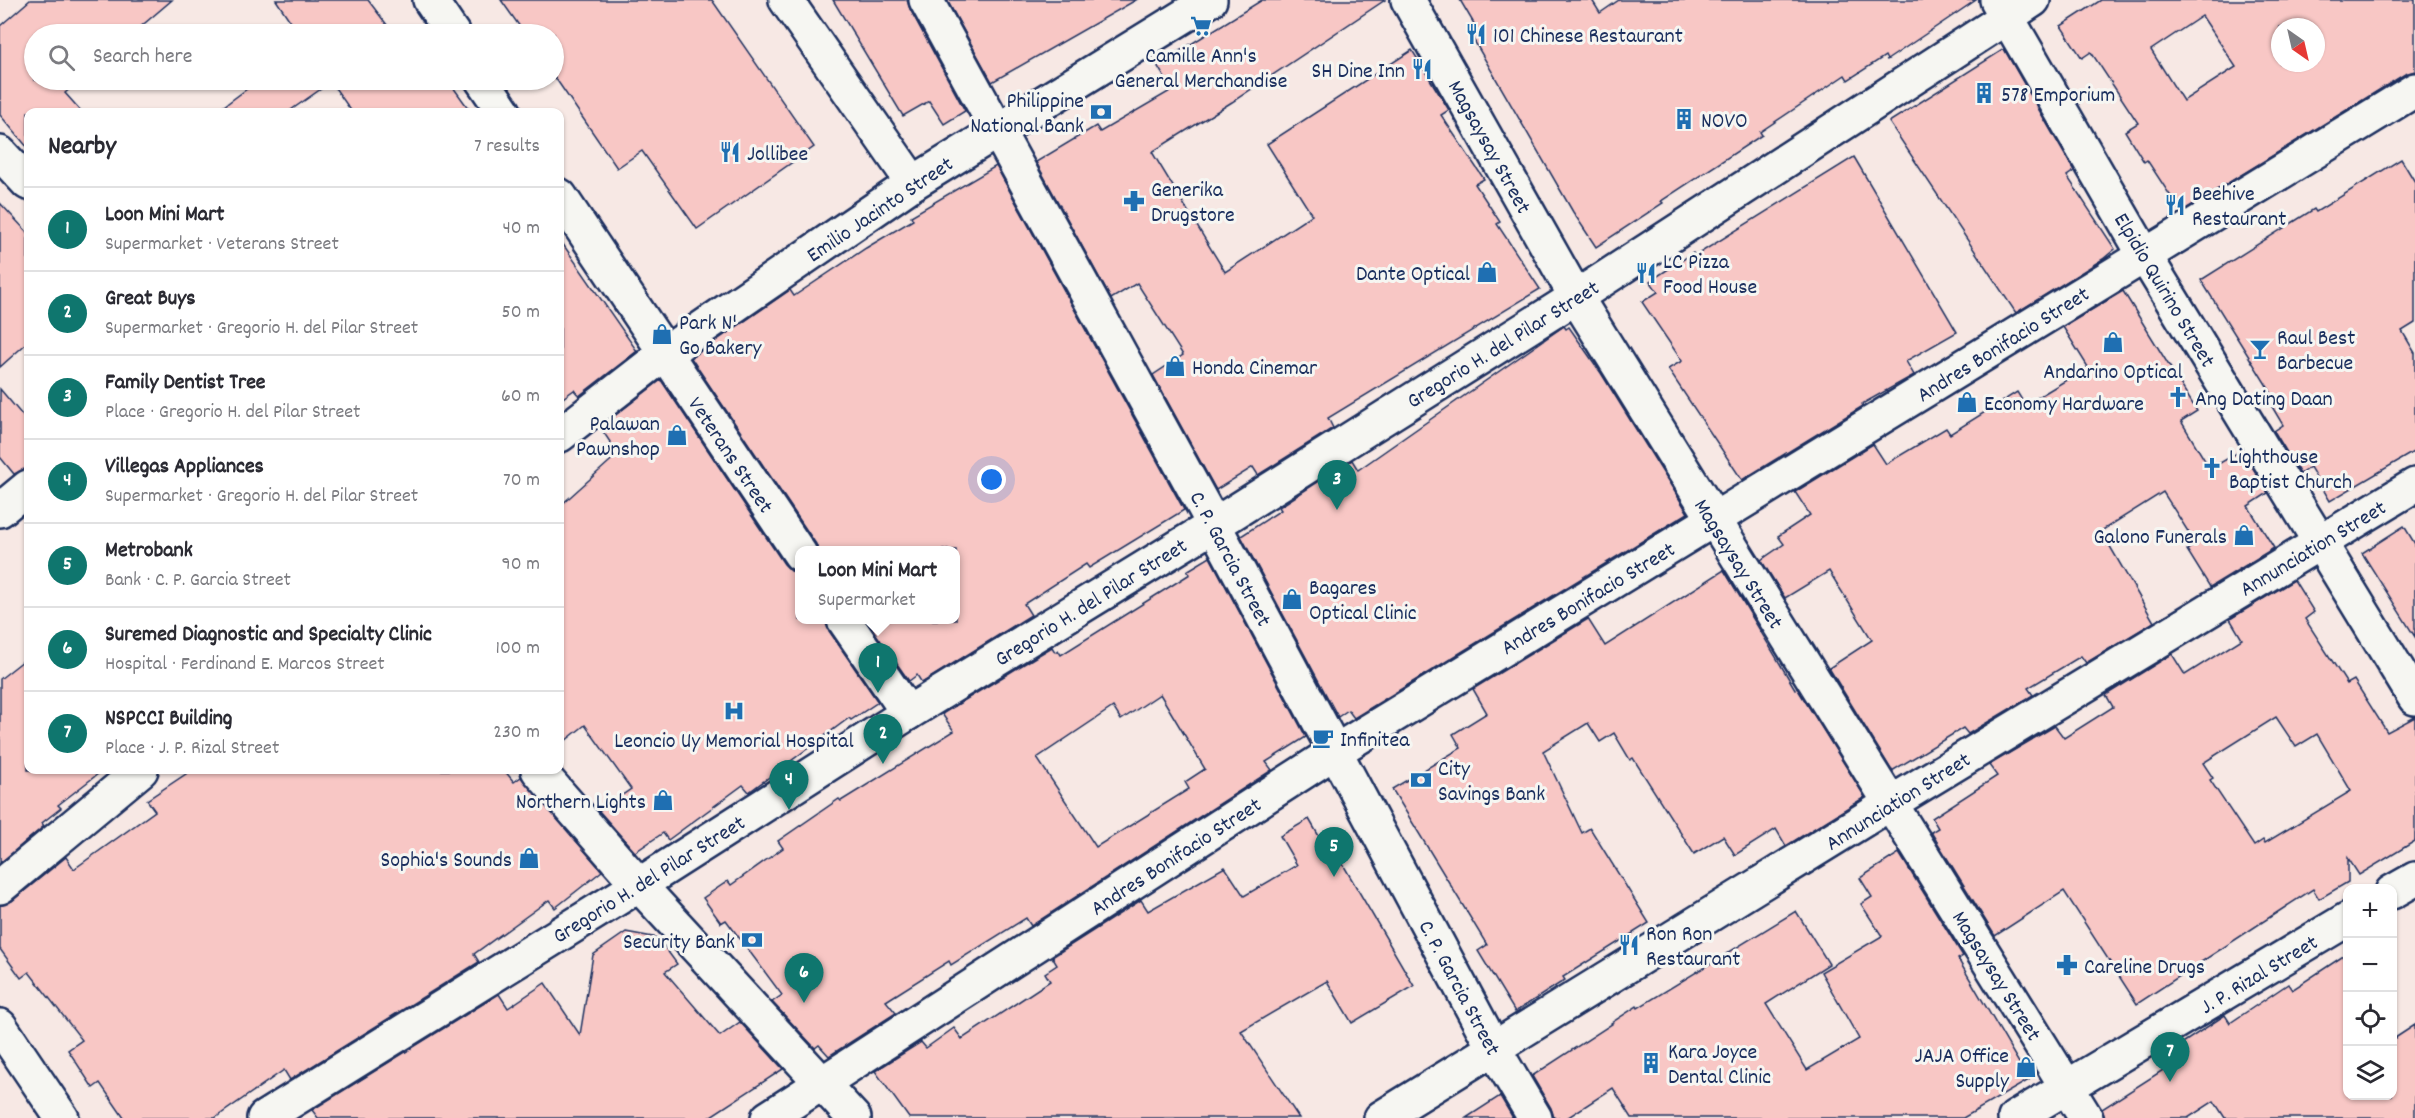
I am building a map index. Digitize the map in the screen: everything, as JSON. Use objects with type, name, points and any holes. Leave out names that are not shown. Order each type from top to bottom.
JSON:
[{"type":"street","points":[[430,0],[446,24]]},
{"type":"street","points":[[786,0],[913,183]]},
{"type":"street","name":"C. P. Garcia Street","points":[[926,0],[999,129],[1214,525],[1494,1049],[1535,1118]]},
{"type":"street","name":"Emilio Jacinto Street","points":[[564,432],[664,354],[913,183],[1210,0]]},
{"type":"street","name":"Magsaysay Street","points":[[1408,0],[1576,297],[2086,1118]]},
{"type":"street","name":"Gregorio H. del Pilar Street","points":[[264,1118],[1576,297],[2012,6]]},
{"type":"street","name":"Elpidio Quirino Street","points":[[2012,6],[2145,256],[2415,698]]},
{"type":"street","points":[[489,90],[501,108]]},
{"type":"street","name":"Andres Bonifacio Street","points":[[768,1118],[1336,751],[2415,90]]},
{"type":"street","points":[[0,153],[24,179]]},
{"type":"street","name":"Veterans Street","points":[[564,202],[795,547]]},
{"type":"street","name":"Annunciation Street","points":[[1381,1118],[1891,803],[2415,485]]},
{"type":"street","points":[[0,510],[24,491]]},
{"type":"street","points":[[847,624],[908,713]]},
{"type":"street","points":[[0,887],[136,774]]},
{"type":"street","points":[[542,774],[639,885],[854,1118]]},
{"type":"street","points":[[2397,889],[2415,879]]},
{"type":"street","name":"J. P. Rizal Street","points":[[2014,1118],[2343,922]]},
{"type":"street","points":[[0,1026],[62,1118]]},
{"type":"building","points":[[30,0],[172,0],[144,24],[24,24],[24,90],[68,90],[65,93],[78,108],[24,108],[24,143],[0,115],[0,26]]},
{"type":"building","points":[[276,0],[368,0],[386,24],[292,24]]},
{"type":"building","points":[[501,0],[712,0],[814,147],[697,229],[642,151],[617,168],[564,90],[564,24],[518,24]]},
{"type":"building","points":[[833,0],[907,0],[965,111],[944,124],[929,101],[903,116]]},
{"type":"building","points":[[947,0],[1136,0],[992,82]]},
{"type":"building","points":[[1262,0],[1385,0],[1232,102],[1152,152],[1225,272],[1312,215],[1267,144],[1412,50],[1449,110],[1441,115],[1484,179],[1475,184],[1500,222],[1497,224],[1540,289],[1328,418],[1333,428],[1258,475],[1253,467],[1216,490],[1153,375],[1183,355],[1137,283],[1111,299],[1036,162],[1096,126],[1100,132],[1172,90],[1157,65]]},
{"type":"building","points":[[1460,0],[1592,0],[1600,13],[1619,0],[1976,0],[1887,60],[1885,56],[1848,80],[1845,75],[1760,132],[1762,135],[1596,247],[1573,212],[1469,32],[1476,27]]},
{"type":"building","points":[[2101,0],[2415,0],[2415,71],[2405,74],[2181,212],[2147,160],[2144,162],[2125,131],[2138,123],[2091,52],[2082,58],[2061,26]],"holes":[[[2202,16],[2236,67],[2183,101],[2151,50]]]},
{"type":"building","points":[[2004,49],[2074,171],[2067,176],[2115,249],[2103,259],[2016,313],[1889,122]]},
{"type":"building","points":[[246,90],[320,90],[294,108],[221,108]]},
{"type":"building","points":[[337,90],[455,90],[468,108],[349,108]]},
{"type":"building","points":[[1854,157],[1957,332],[1906,361],[1914,375],[1862,404],[1863,406],[1742,480],[1668,369],[1682,361],[1642,302],[1658,292],[1650,281],[1693,253],[1695,256]]},
{"type":"building","points":[[2401,159],[2415,182],[2415,323],[2402,331],[2415,353],[2415,451],[2330,501],[2310,467],[2300,474],[2274,431],[2283,425],[2271,405],[2277,402],[2201,280],[2314,209],[2316,212]]},
{"type":"building","points":[[996,166],[1184,510],[1089,568],[1086,564],[1024,604],[1031,615],[922,683],[917,675],[909,681],[869,624],[960,624],[960,546],[817,546],[691,358],[790,290],[794,296],[913,220],[911,216]]},
{"type":"building","points":[[0,203],[24,229],[24,346],[0,367]]},
{"type":"building","points":[[564,246],[637,351],[579,396],[574,390],[564,397]]},
{"type":"building","points":[[2123,291],[2197,411],[2181,421],[2210,469],[2242,450],[2268,493],[2248,506],[2274,548],[2210,587],[2187,550],[2196,544],[2163,492],[2101,531],[2154,622],[2086,663],[2081,656],[2028,688],[2033,695],[1968,734],[1963,728],[1892,771],[1829,668],[1872,640],[1829,571],[1785,598],[1761,560],[1784,544],[1778,536],[1810,515],[1795,492],[1873,444],[1886,464],[1946,428],[1950,434],[2017,392],[2025,405],[2088,367],[2063,327]]},
{"type":"building","points":[[1564,326],[1566,329],[1569,327],[1601,373],[1688,513],[1354,718],[1348,710],[1338,717],[1241,536],[1281,510],[1279,507],[1352,460],[1358,470]]},
{"type":"building","points":[[661,380],[784,564],[795,572],[795,624],[827,624],[829,631],[878,702],[851,720],[849,718],[749,792],[743,785],[668,840],[663,833],[635,852],[599,811],[631,789],[585,725],[564,742],[564,502],[618,454],[600,427]]},
{"type":"building","points":[[0,389],[24,417],[24,470],[14,474],[0,457]]},
{"type":"building","points":[[2404,526],[2415,544],[2415,637],[2362,553]]},
{"type":"building","points":[[1210,557],[1306,737],[1266,762],[1272,770],[1031,926],[1026,918],[951,965],[949,961],[886,1001],[896,1013],[829,1056],[819,1045],[815,1048],[772,1002],[782,995],[726,920],[721,923],[703,898],[728,881],[731,885],[783,848],[778,841],[839,799],[841,801],[954,731],[942,714],[1052,647],[1061,655],[1190,574],[1187,571]],"holes":[[[1160,694],[1205,769],[1185,782],[1189,789],[1096,847],[1037,758],[1113,707],[1121,720]]]},
{"type":"building","points":[[1724,570],[1795,689],[1797,688],[1865,797],[1786,846],[1776,829],[1735,855],[1723,836],[1694,854],[1633,758],[1630,760],[1614,733],[1600,742],[1588,723],[1543,751],[1582,833],[1590,828],[1649,923],[1563,977],[1565,980],[1515,1012],[1478,951],[1487,945],[1392,789],[1461,748],[1453,734],[1487,713],[1473,689],[1588,619],[1605,646]]},
{"type":"building","points":[[2294,580],[2314,612],[2305,619],[2347,684],[2354,680],[2387,732],[2415,717],[2415,841],[2359,875],[2348,858],[2348,882],[2319,899],[2313,889],[2137,1004],[2064,891],[1995,936],[1931,832],[1938,828],[1932,818],[1997,776],[1989,765],[2055,726],[2064,738],[2113,707],[2106,695],[2172,654],[2185,675],[2242,639],[2230,619]],"holes":[[[2276,717],[2296,747],[2317,734],[2351,791],[2265,843],[2263,840],[2254,846],[2210,780],[2213,778],[2203,763]]]},
{"type":"building","points":[[24,660],[24,774],[98,774],[58,805],[61,808],[42,823],[44,826],[0,863],[0,679]]},
{"type":"building","points":[[186,774],[507,774],[514,782],[521,777],[602,871],[555,908],[549,900],[474,954],[479,962],[290,1080],[284,1070],[215,1118],[124,1118],[100,1083],[93,1088],[68,1050],[82,1040],[29,972],[21,978],[0,949],[0,905],[12,901],[66,857],[74,869],[155,811],[147,800]]},
{"type":"building","points":[[1309,819],[1331,857],[1337,854],[1414,986],[1352,1023],[1327,981],[1241,1031],[1299,1118],[909,1118],[875,1071],[921,1042],[926,1048],[954,1028],[962,1039],[1050,981],[1045,973],[1057,965],[1052,957],[1141,900],[1148,911],[1225,867],[1244,896],[1297,865],[1280,836]]},
{"type":"building","points":[[1899,853],[1963,956],[1958,959],[2029,1080],[1963,1118],[1632,1118],[1613,1088],[1567,1118],[1554,1118],[1551,1108],[1532,1076],[1637,1006],[1638,1008],[1796,911],[1829,964],[1766,1004],[1807,1070],[1859,1039],[1821,972],[1882,936],[1861,904],[1872,897],[1860,878]]},
{"type":"building","points":[[626,932],[658,938],[677,964],[665,972],[720,1036],[740,1022],[783,1069],[708,1118],[318,1118],[312,1110],[499,994],[508,1008],[545,983],[580,1035],[593,955]]},
{"type":"building","points":[[2343,956],[2343,1100],[2397,1100],[2397,1037],[2415,1025],[2415,1118],[2225,1118],[2214,1101],[2188,1118],[2105,1118],[2102,1109],[2185,1056],[2178,1046],[2225,1015],[2230,1023],[2288,984],[2292,990]]},
{"type":"building","points":[[1500,1096],[1513,1118],[1466,1118]]},
{"type":"place","name":"Camille Ann's General Merchandise","points":[[1201,26]]},
{"type":"place","name":"101 Chinese Restaurant","points":[[1476,34]]},
{"type":"place","name":"SH Dine Inn","points":[[1422,69]]},
{"type":"place","name":"578 Emporium","points":[[1984,93]]},
{"type":"place","name":"Philippine National Bank","points":[[1101,112]]},
{"type":"place","name":"NOVO","points":[[1684,119]]},
{"type":"place","name":"Jollibee","points":[[730,152]]},
{"type":"place","name":"Generika Drugstore","points":[[1134,201]]},
{"type":"place","name":"Beehive Restaurant","points":[[2175,205]]},
{"type":"place","name":"Dante Optical","points":[[1487,272]]},
{"type":"place","name":"LC Pizza Food House","points":[[1646,273]]},
{"type":"place","name":"Park N' Go Bakery","points":[[662,334]]},
{"type":"place","name":"Andarino Optical","points":[[2113,342]]},
{"type":"place","name":"Raul Best Barbecue","points":[[2260,349]]},
{"type":"place","name":"Honda Cinemar","points":[[1175,366]]},
{"type":"place","name":"Ang Dating Daan","points":[[2178,397]]},
{"type":"place","name":"Economy Hardware","points":[[1967,402]]},
{"type":"place","name":"Palawan Pawnshop","points":[[677,435]]},
{"type":"place","name":"Lighthouse Baptist Church","points":[[2212,468]]},
{"type":"place","name":"Family Dentist Tree","points":[[1337,510]]},
{"type":"place","name":"Galono Funerals","points":[[2244,535]]},
{"type":"place","name":"Bagares Optical Clinic","points":[[1292,599]]},
{"type":"place","name":"Loon Mini Mart","points":[[878,693]]},
{"type":"place","name":"Leoncio Uy Memorial Hospital","points":[[734,711]]},
{"type":"place","name":"Infinitea","points":[[1323,738]]},
{"type":"place","name":"Great Buys","points":[[883,764]]},
{"type":"place","name":"City Savings Bank","points":[[1421,780]]},
{"type":"place","name":"Northern Lights","points":[[663,800]]},
{"type":"place","name":"Villegas Appliances","points":[[789,810]]},
{"type":"place","name":"Sophia's Sounds","points":[[529,858]]},
{"type":"place","name":"Metrobank","points":[[1334,877]]},
{"type":"place","name":"Security Bank","points":[[752,940]]},
{"type":"place","name":"Ron Ron Restaurant","points":[[1629,945]]},
{"type":"place","name":"Careline Drugs","points":[[2067,965]]},
{"type":"place","name":"Suremed Diagnostic and Specialty Clinic","points":[[804,1003]]},
{"type":"place","name":"Kara Joyce Dental Clinic","points":[[1651,1063]]},
{"type":"place","name":"JAJA Office Supply","points":[[2026,1067]]},
{"type":"place","name":"NSPCCI Building","points":[[2170,1082]]}]
